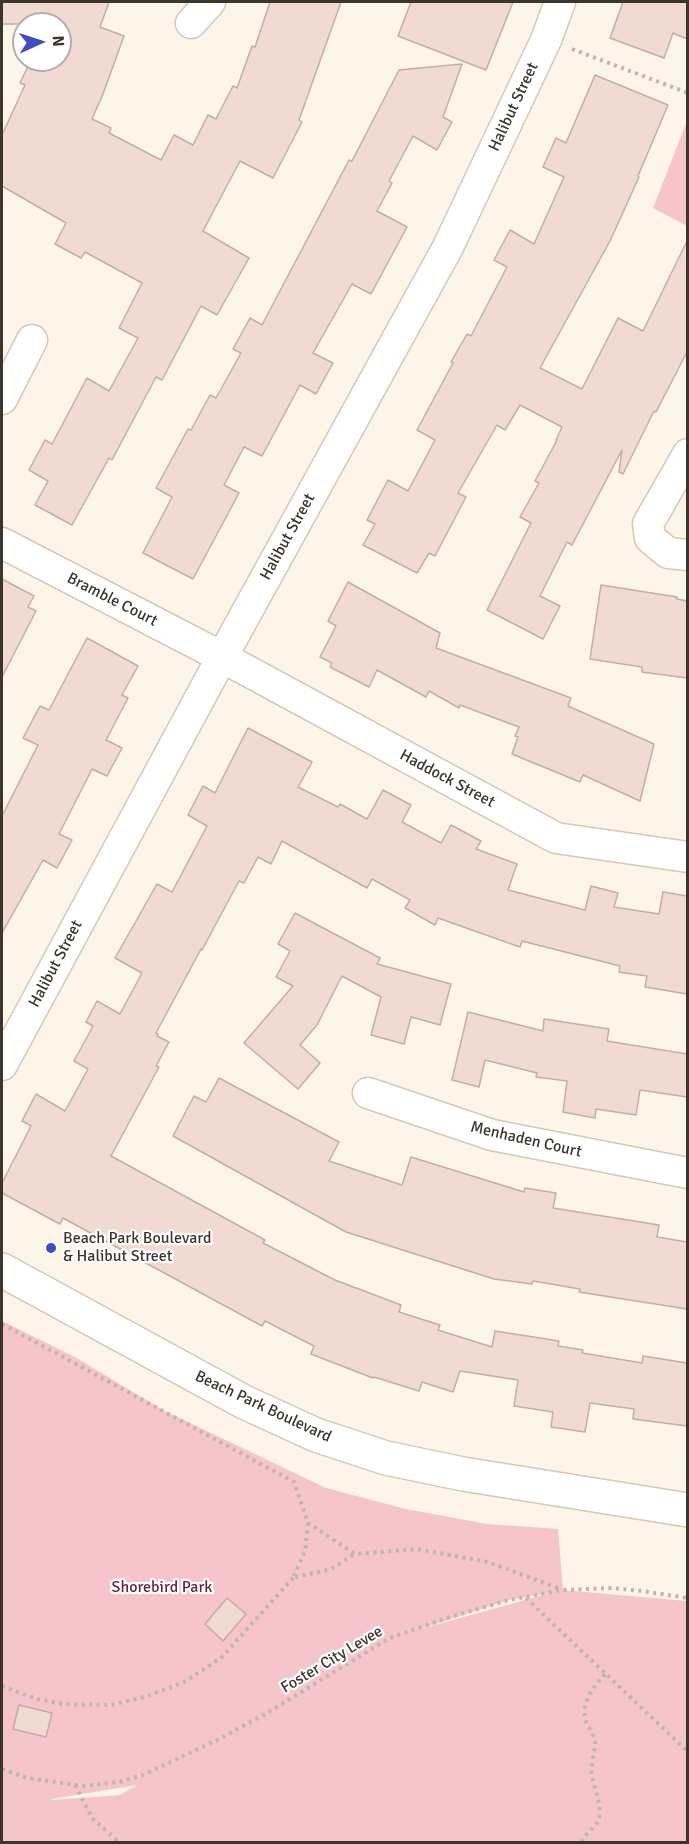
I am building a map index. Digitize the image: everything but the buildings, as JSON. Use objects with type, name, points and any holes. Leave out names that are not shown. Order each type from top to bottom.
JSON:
[{"type":"main road","name":"Beach Park Boulevard","points":[[2,1270],[244,1401],[316,1435],[386,1458],[463,1474],[687,1510]]},
{"type":"street","name":"Halibut Street","points":[[2,1065],[222,657],[448,247],[546,40],[560,2]]},
{"type":"street","points":[[2,399],[32,340]]},
{"type":"street","points":[[687,454],[648,524],[650,538],[668,553],[687,555]]},
{"type":"street","name":"Bramble Court","points":[[2,543],[222,657]]},
{"type":"street","name":"Haddock Street","points":[[222,657],[556,838],[687,857]]},
{"type":"street","name":"Menhaden Court","points":[[368,1093],[492,1135],[687,1173]]},
{"type":"path","points":[[546,40],[687,93]]},
{"type":"path","points":[[2,1324],[294,1482],[308,1523],[305,1551],[293,1578],[220,1658],[184,1682],[148,1696],[111,1705],[63,1704],[37,1700],[2,1686]]},
{"type":"path","points":[[308,1523],[355,1554]]},
{"type":"path","points":[[293,1578],[331,1569],[355,1554],[417,1549],[488,1562],[562,1590]]},
{"type":"path","name":"Foster City Levee","points":[[2,1769],[27,1778],[82,1786],[119,1782],[143,1775],[219,1739],[265,1714],[390,1638],[450,1617],[562,1590],[612,1588],[687,1598]]},
{"type":"path","points":[[526,1597],[687,1752]]},
{"type":"path","points":[[582,1842],[584,1837],[598,1824],[600,1812],[591,1773],[596,1740],[585,1719],[584,1710],[593,1687],[606,1673]]},
{"type":"path","points":[[75,1785],[92,1818],[117,1842]]},
{"type":"green space","points":[[687,121],[687,226],[653,208]]},
{"type":"green space","name":"Shorebird Park","points":[[2,1321],[75,1357],[163,1410],[326,1488],[406,1509],[487,1524],[558,1529],[563,1590],[687,1601],[687,1842],[2,1842]],"holes":[[[550,1593],[417,1630],[509,1600]],[[137,1785],[120,1795],[51,1800],[52,1799]]]},
{"type":"place","name":"Beach Park Boulevard & Halibut Street","points":[[51,1248]]}]
